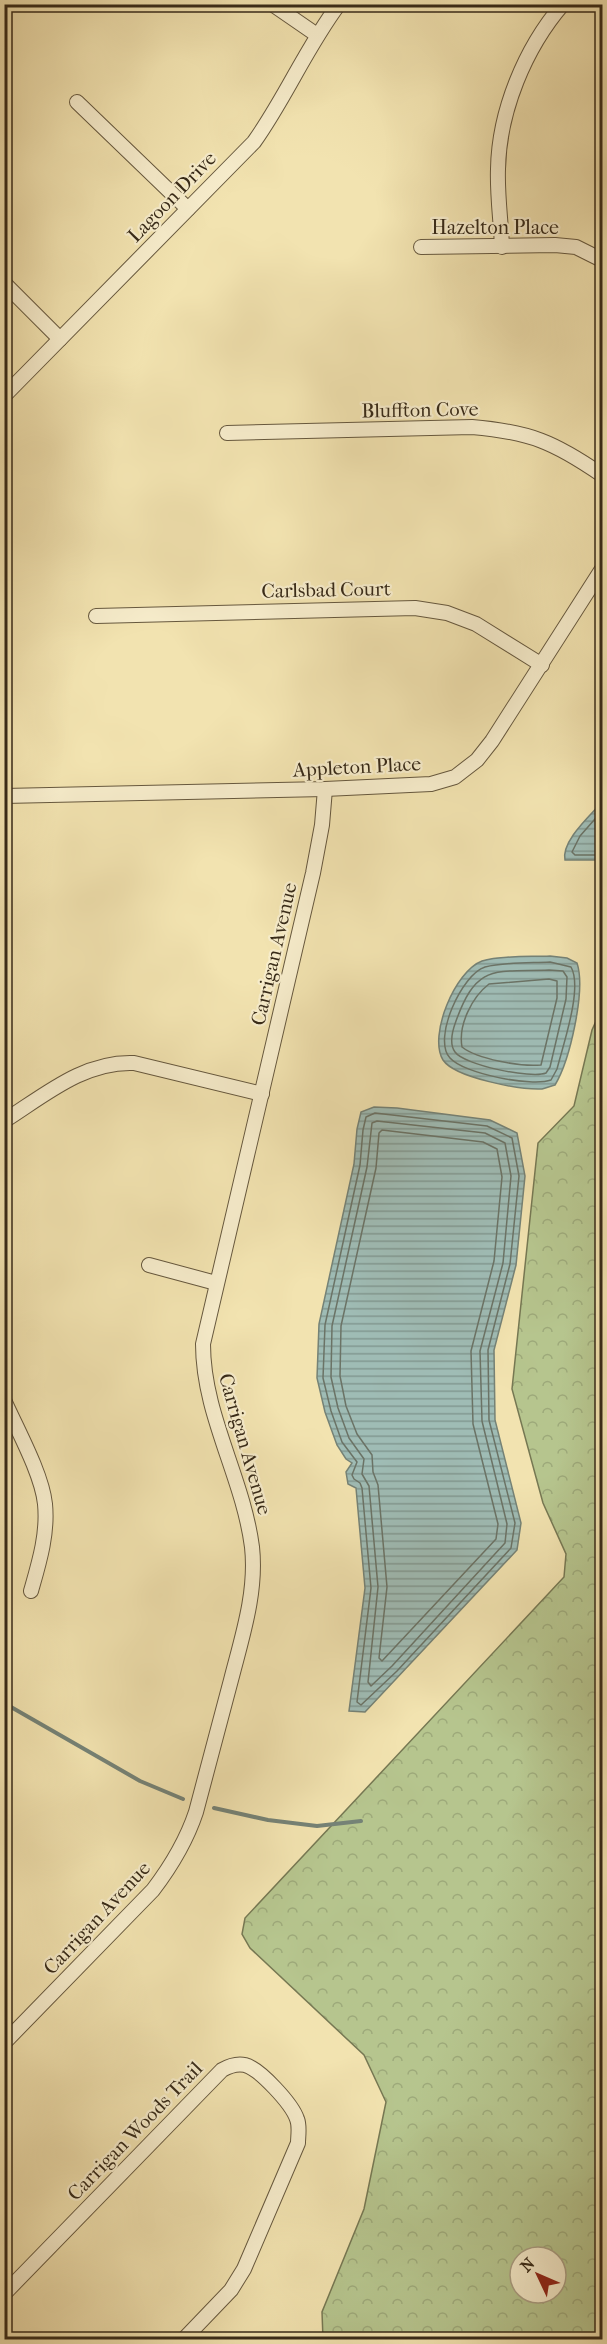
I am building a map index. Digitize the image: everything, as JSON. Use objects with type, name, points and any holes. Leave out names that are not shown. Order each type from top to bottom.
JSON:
[{"type":"street","points":[[273,4],[317,35]]},
{"type":"street","name":"Lagoon Drive","points":[[4,396],[254,142],[272,116],[317,35],[339,4]]},
{"type":"street","points":[[502,247],[498,168],[502,127],[512,94],[526,61],[563,4]]},
{"type":"street","points":[[78,102],[188,209]]},
{"type":"street","name":"Hazelton Place","points":[[421,247],[555,245],[576,247],[603,260]]},
{"type":"street","points":[[4,284],[60,339]]},
{"type":"street","name":"Bluffton Cove","points":[[227,433],[472,426],[508,430],[543,440],[574,455],[603,475]]},
{"type":"street","name":"Appleton Place","points":[[4,796],[325,789],[431,784],[455,777],[477,760],[492,741],[603,569]]},
{"type":"street","name":"Carlsbad Court","points":[[96,616],[414,608],[447,613],[476,624],[542,665]]},
{"type":"street","name":"Carrigan Avenue","points":[[4,2043],[153,1890],[188,1838],[247,1620],[252,1548],[244,1506],[209,1395],[203,1368],[203,1344],[313,873],[322,825],[325,789]]},
{"type":"street","points":[[4,1121],[79,1074],[98,1066],[117,1062],[134,1063],[262,1094]]},
{"type":"street","points":[[149,1265],[216,1283]]},
{"type":"street","points":[[4,1400],[38,1478],[45,1503],[41,1558],[31,1591]]},
{"type":"street","name":"Carrigan Woods Trail","points":[[4,2294],[222,2070],[232,2065],[242,2064],[252,2068],[290,2105],[298,2121],[298,2143],[244,2269],[231,2290],[183,2340]]},
{"type":"green space","points":[[602,1008],[602,2339],[323,2339],[322,2312],[364,2209],[386,2102],[364,2055],[250,1948],[242,1934],[245,1918],[564,1577],[566,1554],[543,1503],[512,1389],[538,1143],[574,1106],[592,1030]]},
{"type":"water","points":[[602,802],[602,860],[565,860],[565,853],[572,837]]},
{"type":"water","points":[[550,956],[567,958],[577,963],[579,975],[575,1025],[561,1074],[555,1085],[532,1089],[489,1082],[461,1072],[443,1060],[439,1049],[442,1021],[454,990],[472,967],[482,961],[498,958]]},
{"type":"water","points":[[374,1107],[490,1120],[517,1133],[525,1176],[516,1265],[494,1350],[495,1420],[521,1523],[517,1550],[365,1712],[349,1711],[365,1588],[356,1488],[348,1484],[346,1472],[352,1463],[346,1459],[337,1445],[325,1412],[317,1378],[319,1324],[354,1164],[357,1129],[361,1112]]},
{"type":"waterway","points":[[4,1703],[140,1781],[183,1799]]},
{"type":"waterway","points":[[214,1808],[268,1820],[317,1826],[361,1821]]}]
